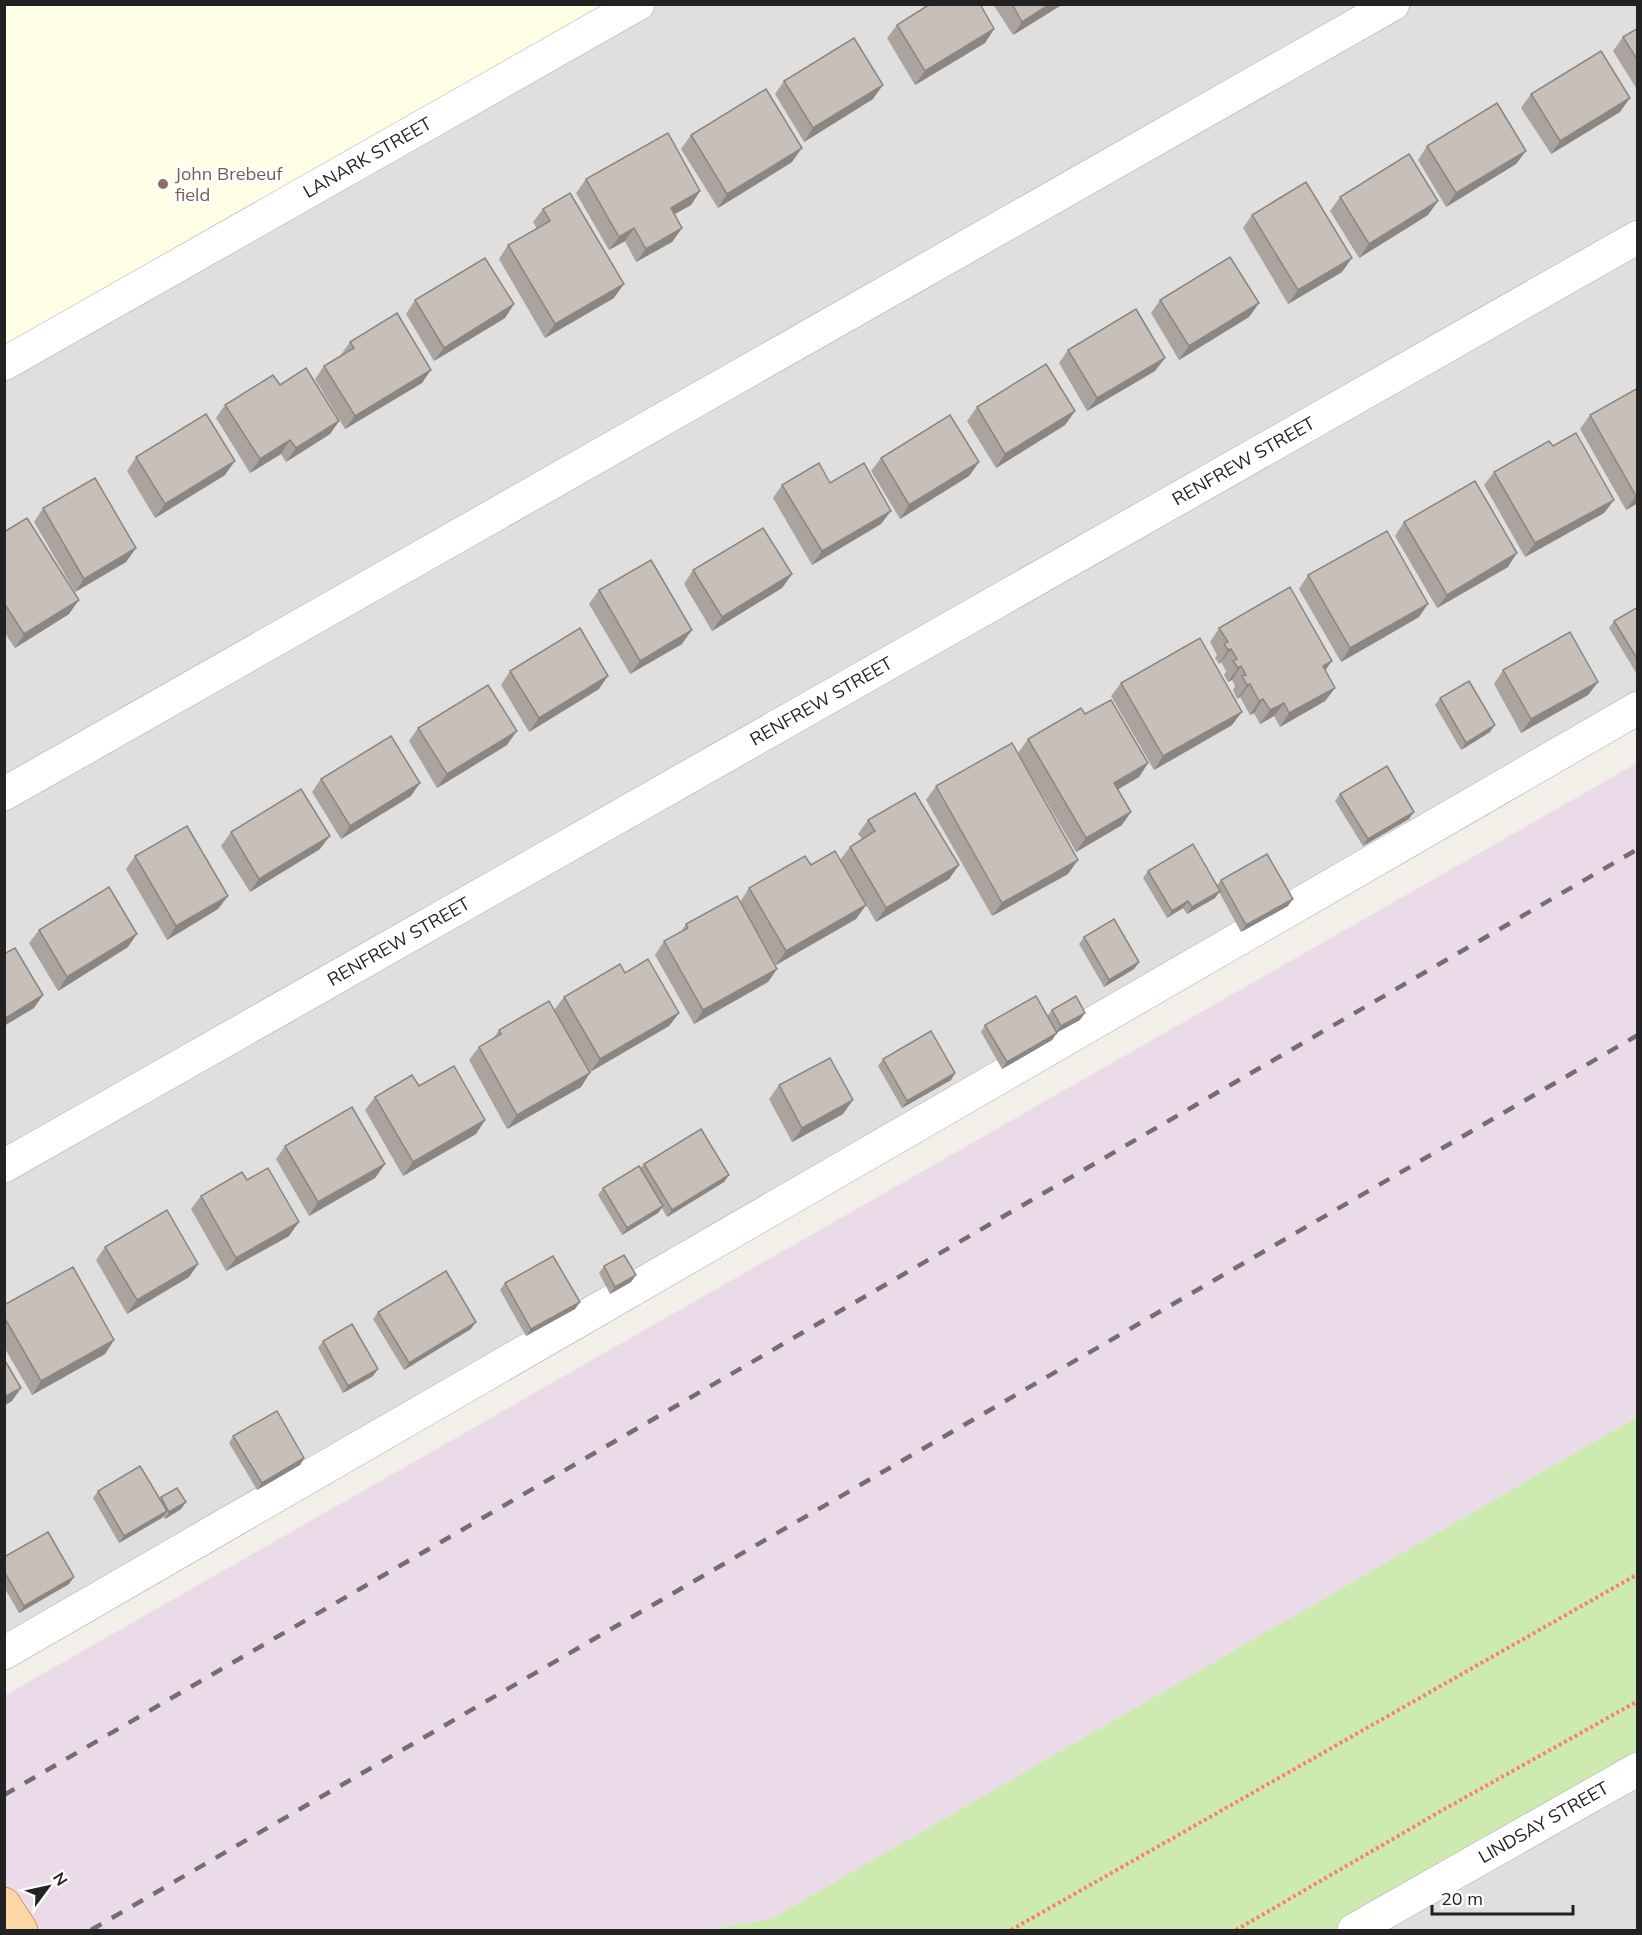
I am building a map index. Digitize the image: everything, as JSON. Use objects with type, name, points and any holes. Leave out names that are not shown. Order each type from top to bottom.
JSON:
[{"type":"main road","points":[[4,1904],[21,1930]]},
{"type":"street","name":"LANARK STREET","points":[[4,364],[638,4]]},
{"type":"street","points":[[4,794],[1393,4]]},
{"type":"street","name":"RENFREW STREET","points":[[4,1166],[1638,237]]},
{"type":"street","points":[[4,1653],[1638,708]]},
{"type":"street","name":"LINDSAY STREET","points":[[1354,1930],[1638,1769]]},
{"type":"path","points":[[1011,1930],[1638,1574]]},
{"type":"path","points":[[1236,1930],[1448,1807],[1638,1701]]},
{"type":"shaded area","name":"John Brebeuf field","points":[[5,5],[638,5],[5,364]]},
{"type":"shaded area","points":[[638,5],[1637,5],[1637,708],[5,1653],[4,364]]},
{"type":"shaded area","points":[[1637,763],[1637,1417],[771,1919],[707,1930],[5,1930],[4,1696]]},
{"type":"shaded area","points":[[1637,1769],[1637,1930],[1354,1930]]},
{"type":"green space","points":[[1637,1417],[1637,1769],[1354,1930],[707,1930],[771,1919]]},
{"type":"building","points":[[930,4],[980,4],[994,29],[925,71],[897,25]]},
{"type":"building","points":[[1012,4],[1050,4],[1022,22]]},
{"type":"building","points":[[1638,28],[1638,61],[1623,37]]},
{"type":"building","points":[[854,38],[883,85],[813,128],[784,81]]},
{"type":"building","points":[[1601,51],[1630,98],[1560,141],[1531,94]]},
{"type":"building","points":[[766,89],[802,148],[727,194],[691,135]]},
{"type":"building","points":[[1497,103],[1526,151],[1456,193],[1427,146]]},
{"type":"building","points":[[668,133],[700,191],[671,208],[682,228],[646,249],[634,228],[619,237],[586,179]]},
{"type":"building","points":[[1409,154],[1438,201],[1369,244],[1340,197]]},
{"type":"building","points":[[1306,182],[1352,258],[1298,290],[1252,215]]},
{"type":"building","points":[[570,193],[624,284],[555,324],[508,245],[550,221],[543,209]]},
{"type":"building","points":[[1230,257],[1259,303],[1189,346],[1160,300]]},
{"type":"building","points":[[485,258],[514,304],[444,348],[415,300]]},
{"type":"building","points":[[1136,309],[1165,358],[1097,398],[1068,350]]},
{"type":"building","points":[[397,313],[431,370],[355,416],[324,366],[354,348],[350,342]]},
{"type":"building","points":[[1046,364],[1075,411],[1005,454],[977,407]]},
{"type":"building","points":[[306,368],[339,421],[296,448],[290,440],[260,459],[225,405],[273,375],[280,385]]},
{"type":"building","points":[[1638,388],[1638,495],[1636,496],[1590,415]]},
{"type":"building","points":[[206,414],[235,461],[165,504],[136,457]]},
{"type":"building","points":[[950,415],[979,462],[909,505],[881,458]]},
{"type":"building","points":[[1576,433],[1614,500],[1535,543],[1494,472],[1549,441],[1553,446]]},
{"type":"building","points":[[819,463],[830,483],[864,463],[891,511],[822,551],[782,485]]},
{"type":"building","points":[[95,478],[136,548],[84,579],[43,508]]},
{"type":"building","points":[[1475,481],[1517,553],[1447,595],[1404,522]]},
{"type":"building","points":[[27,518],[79,600],[24,634],[4,603],[4,532]]},
{"type":"building","points":[[763,528],[792,574],[722,617],[693,570]]},
{"type":"building","points":[[1387,531],[1428,604],[1350,648],[1308,575]]},
{"type":"building","points":[[651,560],[692,630],[640,661],[599,590]]},
{"type":"building","points":[[1290,587],[1332,661],[1323,666],[1335,688],[1289,713],[1284,703],[1270,710],[1263,699],[1259,701],[1250,684],[1247,685],[1242,676],[1246,675],[1241,666],[1238,668],[1233,661],[1237,659],[1231,649],[1228,650],[1224,644],[1228,642],[1219,628]]},
{"type":"building","points":[[1638,607],[1638,660],[1614,621]]},
{"type":"building","points":[[580,628],[608,676],[539,718],[510,671]]},
{"type":"building","points":[[1570,632],[1598,682],[1531,719],[1503,670]]},
{"type":"building","points":[[1200,638],[1242,712],[1163,756],[1121,683]]},
{"type":"building","points":[[1469,681],[1495,725],[1466,743],[1440,698]]},
{"type":"building","points":[[488,685],[517,731],[447,774],[418,728]]},
{"type":"building","points":[[1111,700],[1148,763],[1114,783],[1131,812],[1086,838],[1028,739],[1081,708],[1085,714]]},
{"type":"building","points":[[391,736],[420,783],[350,826],[321,779]]},
{"type":"building","points":[[1012,743],[1078,860],[1002,903],[936,786]]},
{"type":"building","points":[[1387,766],[1414,812],[1368,839],[1340,794]]},
{"type":"building","points":[[301,789],[330,836],[259,879],[231,832]]},
{"type":"building","points":[[915,793],[959,865],[886,908],[850,847],[875,831],[868,820]]},
{"type":"building","points":[[187,826],[228,896],[176,926],[135,856]]},
{"type":"building","points":[[1193,844],[1220,891],[1192,907],[1188,901],[1172,911],[1148,871]]},
{"type":"building","points":[[835,851],[866,905],[786,951],[749,888],[805,856],[811,865]]},
{"type":"building","points":[[1267,854],[1293,899],[1246,925],[1221,880]]},
{"type":"building","points":[[109,887],[137,934],[67,977],[39,930]]},
{"type":"building","points":[[737,896],[777,969],[703,1010],[664,941],[688,928],[686,924]]},
{"type":"building","points":[[1114,919],[1139,962],[1109,980],[1084,937]]},
{"type":"building","points":[[15,948],[43,995],[4,1019],[4,954]]},
{"type":"building","points":[[648,959],[679,1013],[600,1059],[564,997],[620,964],[625,973]]},
{"type":"building","points":[[1036,996],[1057,1033],[1007,1062],[985,1025]]},
{"type":"building","points":[[1076,996],[1085,1013],[1061,1026],[1052,1010]]},
{"type":"building","points":[[549,1001],[590,1073],[517,1115],[479,1047],[501,1034],[499,1030]]},
{"type":"building","points":[[931,1031],[955,1073],[907,1101],[883,1059]]},
{"type":"building","points":[[830,1058],[853,1100],[802,1128],[779,1085]]},
{"type":"building","points":[[454,1066],[485,1120],[413,1162],[375,1097],[412,1075],[419,1086]]},
{"type":"building","points":[[352,1107],[385,1164],[318,1202],[285,1146]]},
{"type":"building","points":[[701,1129],[729,1175],[672,1210],[644,1164]]},
{"type":"building","points":[[639,1166],[663,1206],[627,1228],[603,1188]]},
{"type":"building","points":[[268,1168],[299,1222],[236,1258],[201,1196],[242,1172],[247,1180]]},
{"type":"building","points":[[167,1210],[198,1264],[137,1300],[105,1247]]},
{"type":"building","points":[[624,1255],[636,1275],[615,1287],[604,1266]]},
{"type":"building","points":[[553,1256],[580,1302],[531,1329],[505,1283]]},
{"type":"building","points":[[73,1267],[114,1340],[41,1381],[4,1317],[4,1305]]},
{"type":"building","points":[[446,1271],[476,1322],[409,1363],[378,1312]]},
{"type":"building","points":[[352,1324],[378,1369],[348,1386],[323,1341]]},
{"type":"building","points":[[4,1359],[21,1388],[4,1397]]},
{"type":"building","points":[[277,1411],[304,1458],[262,1483],[233,1436]]},
{"type":"building","points":[[140,1466],[167,1511],[124,1536],[98,1491]]},
{"type":"building","points":[[177,1488],[186,1502],[169,1512],[161,1497]]},
{"type":"building","points":[[48,1532],[74,1577],[24,1606],[4,1571],[4,1557]]},
{"type":"railway","points":[[4,1795],[1638,849]]},
{"type":"railway","points":[[91,1930],[1638,1035]]},
{"type":"place","name":"John Brebeuf field","points":[[163,184]]}]
